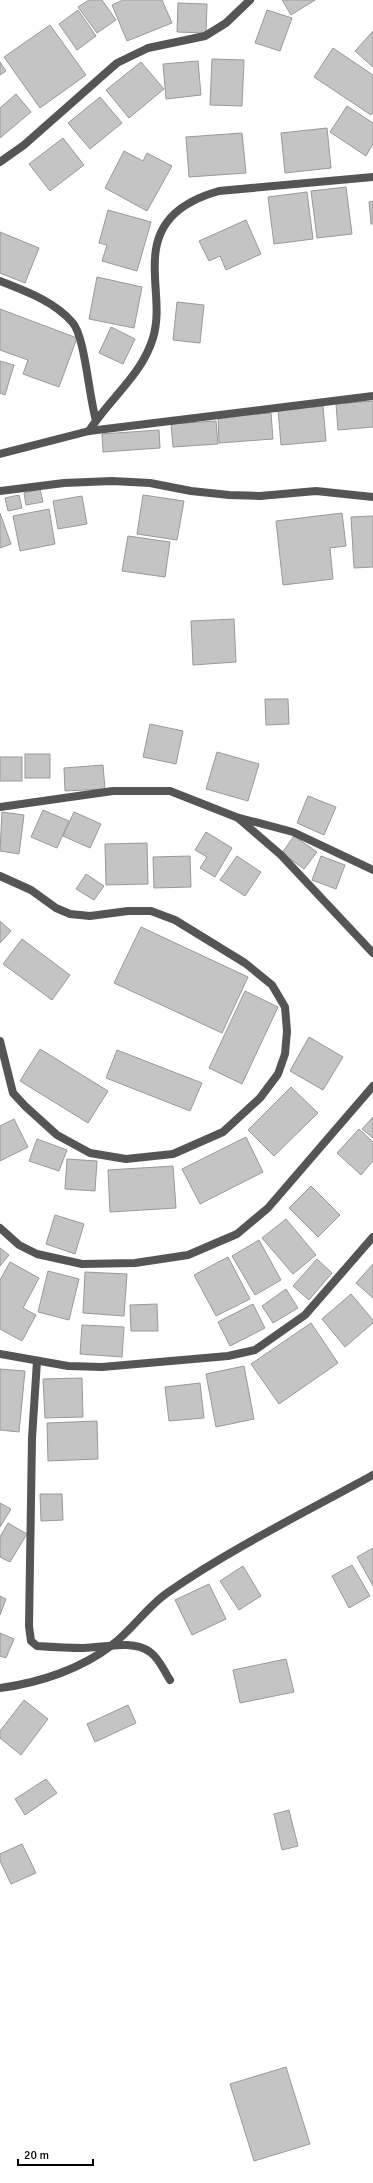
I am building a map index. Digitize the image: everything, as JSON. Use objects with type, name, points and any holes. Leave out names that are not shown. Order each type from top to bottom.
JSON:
[{"type":"street","points":[[0,162],[24,145],[117,63],[148,48],[205,36],[226,23],[250,0]]},
{"type":"street","points":[[90,431],[96,420],[113,402],[137,370],[153,338],[156,317],[155,258],[160,231],[176,212],[198,197],[219,191],[373,177]]},
{"type":"street","points":[[0,281],[51,305],[73,322],[78,334],[96,420]]},
{"type":"street","points":[[337,399],[373,391]]},
{"type":"street","points":[[0,454],[90,431],[337,399],[373,396]]},
{"type":"street","points":[[0,491],[64,483],[112,481],[150,483],[191,491],[229,495],[260,496],[316,490],[373,498]]},
{"type":"street","points":[[0,807],[113,791],[170,791],[236,817],[293,832],[373,870]]},
{"type":"street","points":[[236,817],[281,855],[373,953]]},
{"type":"street","points":[[0,876],[31,890],[56,908],[70,914],[90,916],[128,911],[151,911],[175,920],[245,963],[272,985],[285,1008],[287,1031],[285,1054],[278,1074],[260,1098],[223,1132],[173,1154],[126,1159],[90,1152],[57,1135],[25,1106],[13,1093],[0,1041]]},
{"type":"street","points":[[0,1228],[19,1245],[37,1254],[82,1264],[135,1263],[188,1255],[237,1234],[268,1208],[373,1086]]},
{"type":"street","points":[[0,1354],[68,1366],[102,1367],[228,1356],[255,1350],[305,1315],[373,1238]]},
{"type":"street","points":[[37,1361],[32,1438],[29,1626],[31,1641],[37,1646],[95,1648],[112,1645],[130,1646],[150,1652],[170,1680]]},
{"type":"street","points":[[0,1688],[23,1685],[49,1677],[75,1666],[112,1645],[166,1594],[238,1550],[373,1475]]},
{"type":"building","points":[[89,0],[102,0],[116,20],[97,33],[78,7]]},
{"type":"building","points":[[123,0],[162,0],[172,23],[127,41],[112,5]]},
{"type":"building","points":[[282,0],[315,0],[291,15]]},
{"type":"building","points":[[178,3],[207,4],[206,33],[177,32]]},
{"type":"building","points":[[78,10],[96,36],[77,50],[59,24]]},
{"type":"building","points":[[267,10],[292,18],[280,51],[255,43]]},
{"type":"building","points":[[50,25],[86,75],[40,108],[4,57]]},
{"type":"building","points":[[373,31],[373,67],[355,51]]},
{"type":"building","points":[[333,48],[373,75],[373,112],[371,115],[314,77]]},
{"type":"building","points":[[212,59],[244,60],[242,106],[210,105]]},
{"type":"building","points":[[198,61],[201,95],[166,99],[163,64]]},
{"type":"building","points":[[0,62],[6,71],[0,75]]},
{"type":"building","points":[[141,62],[164,89],[129,118],[106,90]]},
{"type":"building","points":[[16,94],[31,112],[0,138],[0,108]]},
{"type":"building","points":[[100,97],[122,123],[90,149],[68,123]]},
{"type":"building","points":[[347,106],[373,123],[373,144],[366,156],[330,132]]},
{"type":"building","points":[[327,128],[331,168],[285,173],[281,133]]},
{"type":"building","points":[[242,133],[246,173],[189,177],[186,137]]},
{"type":"building","points":[[63,138],[84,165],[50,191],[29,164]]},
{"type":"building","points":[[124,151],[143,161],[147,153],[172,166],[147,211],[105,188]]},
{"type":"building","points":[[346,187],[352,234],[317,238],[311,191]]},
{"type":"building","points":[[307,192],[313,239],[274,244],[268,197]]},
{"type":"building","points":[[373,201],[373,224],[371,224],[369,202]]},
{"type":"building","points":[[108,210],[151,222],[137,271],[102,261],[107,245],[99,243]]},
{"type":"building","points":[[246,220],[261,254],[226,270],[220,256],[209,261],[199,241]]},
{"type":"building","points":[[0,232],[39,248],[25,283],[0,273]]},
{"type":"building","points":[[97,277],[142,287],[134,328],[89,319]]},
{"type":"building","points":[[177,302],[204,305],[200,343],[173,340]]},
{"type":"building","points":[[0,309],[77,338],[59,387],[23,374],[28,360],[0,350]]},
{"type":"building","points":[[111,327],[135,339],[123,364],[99,353]]},
{"type":"building","points":[[0,361],[14,365],[5,395],[0,393]]},
{"type":"building","points":[[373,401],[373,427],[338,430],[336,404]]},
{"type":"building","points":[[323,406],[326,441],[281,445],[278,410]]},
{"type":"building","points":[[271,413],[273,439],[219,443],[218,417]]},
{"type":"building","points":[[216,421],[218,444],[173,447],[171,424]]},
{"type":"building","points":[[159,430],[160,448],[103,452],[102,434]]},
{"type":"building","points":[[40,489],[43,502],[26,505],[24,493]]},
{"type":"building","points":[[19,495],[22,508],[8,511],[5,498]]},
{"type":"building","points":[[143,495],[184,501],[177,540],[137,534]]},
{"type":"building","points":[[82,496],[87,524],[58,529],[53,501]]},
{"type":"building","points":[[49,509],[55,544],[20,551],[13,516]]},
{"type":"building","points":[[0,513],[11,544],[0,548]]},
{"type":"building","points":[[342,513],[346,546],[330,548],[333,579],[283,585],[276,521]]},
{"type":"building","points":[[373,516],[373,567],[354,568],[351,517]]},
{"type":"building","points":[[128,536],[170,542],[165,577],[122,571]]},
{"type":"building","points":[[234,619],[236,662],[193,665],[191,621]]},
{"type":"building","points":[[265,699],[288,699],[289,724],[266,725]]},
{"type":"building","points":[[150,724],[183,731],[176,764],[143,757]]},
{"type":"building","points":[[217,752],[259,764],[248,801],[206,789]]},
{"type":"building","points":[[25,754],[50,754],[50,778],[25,778]]},
{"type":"building","points":[[0,757],[22,757],[22,781],[0,781]]},
{"type":"building","points":[[103,765],[105,789],[65,791],[64,768]]},
{"type":"building","points":[[308,796],[336,807],[324,835],[297,823]]},
{"type":"building","points":[[43,810],[69,821],[57,848],[31,837]]},
{"type":"building","points":[[2,812],[24,815],[19,854],[0,851]]},
{"type":"building","points":[[74,812],[101,824],[90,848],[63,836]]},
{"type":"building","points":[[206,832],[232,848],[215,877],[200,868],[207,857],[195,850]]},
{"type":"building","points":[[294,836],[317,852],[304,869],[282,853]]},
{"type":"building","points":[[147,843],[148,884],[106,885],[105,844]]},
{"type":"building","points":[[190,856],[191,887],[154,888],[153,857]]},
{"type":"building","points":[[237,856],[261,872],[245,896],[220,880]]},
{"type":"building","points":[[321,856],[345,865],[336,889],[312,880]]},
{"type":"building","points":[[86,874],[104,886],[94,900],[76,889]]},
{"type":"building","points":[[0,921],[11,931],[0,943]]},
{"type":"building","points":[[141,927],[248,977],[222,1033],[114,983]]},
{"type":"building","points":[[22,939],[70,975],[52,1000],[3,964]]},
{"type":"building","points":[[245,991],[278,1007],[242,1084],[209,1068]]},
{"type":"building","points":[[309,1037],[343,1057],[323,1090],[290,1071]]},
{"type":"building","points":[[40,1049],[108,1091],[88,1123],[20,1081]]},
{"type":"building","points":[[117,1050],[202,1083],[190,1111],[106,1078]]},
{"type":"building","points":[[291,1087],[318,1113],[274,1156],[248,1130]]},
{"type":"building","points":[[373,1117],[373,1138],[362,1129]]},
{"type":"building","points":[[14,1119],[28,1147],[0,1161],[0,1126]]},
{"type":"building","points":[[359,1129],[373,1142],[373,1161],[361,1175],[337,1153]]},
{"type":"building","points":[[246,1137],[263,1172],[200,1204],[182,1169]]},
{"type":"building","points":[[37,1139],[67,1150],[59,1171],[29,1161]]},
{"type":"building","points":[[67,1159],[97,1161],[95,1191],[65,1189]]},
{"type":"building","points":[[173,1166],[176,1208],[110,1212],[108,1170]]},
{"type":"building","points":[[311,1186],[340,1215],[318,1237],[289,1208]]},
{"type":"building","points":[[55,1215],[84,1224],[75,1254],[46,1244]]},
{"type":"building","points":[[286,1219],[316,1255],[293,1274],[262,1238]]},
{"type":"building","points":[[259,1240],[281,1280],[255,1295],[232,1256]]},
{"type":"building","points":[[0,1248],[9,1255],[0,1266]]},
{"type":"building","points":[[228,1257],[250,1299],[216,1316],[194,1275]]},
{"type":"building","points":[[317,1259],[332,1273],[309,1300],[293,1286]]},
{"type":"building","points":[[10,1262],[39,1278],[23,1308],[36,1315],[22,1341],[0,1329],[0,1280]]},
{"type":"building","points":[[373,1264],[373,1298],[356,1283]]},
{"type":"building","points":[[48,1271],[79,1279],[69,1320],[38,1312]]},
{"type":"building","points":[[85,1272],[127,1274],[124,1316],[83,1313]]},
{"type":"building","points":[[286,1289],[298,1308],[273,1323],[262,1306]]},
{"type":"building","points":[[351,1294],[373,1320],[373,1323],[345,1347],[322,1319]]},
{"type":"building","points":[[157,1304],[158,1331],[131,1331],[130,1305]]},
{"type":"building","points":[[253,1304],[265,1328],[230,1346],[218,1322]]},
{"type":"building","points":[[311,1323],[338,1363],[279,1404],[251,1364]]},
{"type":"building","points":[[82,1325],[124,1327],[122,1357],[80,1354]]},
{"type":"building","points":[[244,1366],[254,1419],[216,1427],[206,1374]]},
{"type":"building","points":[[0,1369],[25,1371],[19,1432],[0,1430]]},
{"type":"building","points":[[82,1378],[83,1417],[45,1418],[43,1379]]},
{"type":"building","points":[[200,1383],[204,1418],[169,1421],[165,1387]]},
{"type":"building","points":[[97,1421],[98,1459],[48,1461],[47,1423]]},
{"type":"building","points":[[40,1494],[62,1494],[63,1520],[41,1521]]},
{"type":"building","points":[[0,1503],[11,1509],[0,1527]]},
{"type":"building","points":[[8,1523],[27,1534],[10,1562],[0,1557],[0,1537]]},
{"type":"building","points":[[373,1548],[373,1586],[357,1557]]},
{"type":"building","points":[[352,1565],[370,1596],[349,1608],[332,1576]]},
{"type":"building","points":[[243,1566],[261,1596],[239,1610],[220,1581]]},
{"type":"building","points":[[209,1584],[226,1619],[192,1635],[175,1600]]},
{"type":"building","points":[[0,1596],[6,1599],[0,1615]]},
{"type":"building","points":[[0,1633],[14,1639],[6,1658],[0,1656]]},
{"type":"building","points":[[286,1659],[294,1692],[240,1703],[233,1670]]},
{"type":"building","points":[[24,1700],[48,1719],[21,1755],[0,1738],[0,1731]]},
{"type":"building","points":[[128,1705],[136,1723],[95,1742],[87,1724]]},
{"type":"building","points":[[46,1779],[57,1793],[25,1815],[15,1799]]},
{"type":"building","points":[[289,1810],[298,1846],[282,1850],[274,1814]]},
{"type":"building","points":[[22,1844],[36,1873],[11,1884],[0,1861],[0,1854]]},
{"type":"building","points":[[286,2067],[310,2144],[254,2161],[230,2084]]}]
